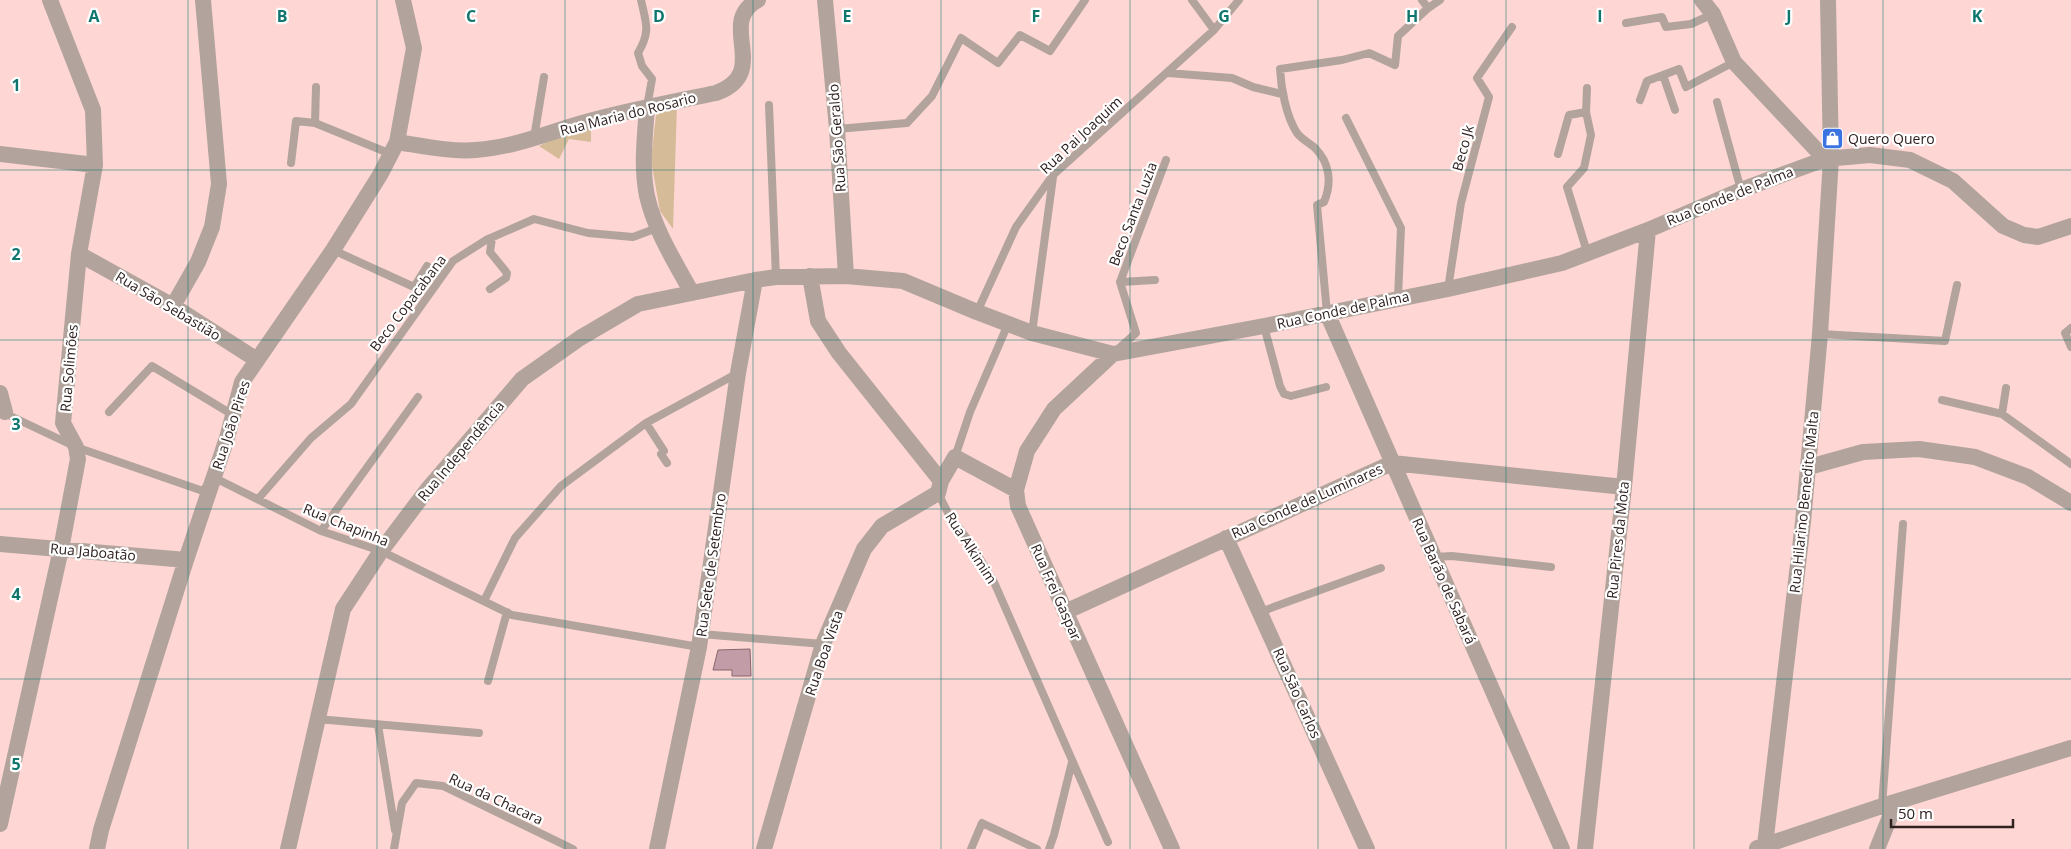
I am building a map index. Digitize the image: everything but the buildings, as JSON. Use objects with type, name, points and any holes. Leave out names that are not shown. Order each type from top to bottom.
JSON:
[{"type":"street","name":"Rua Solimões","points":[[0,824],[61,549],[78,459],[76,447],[63,423],[79,254],[94,165],[93,110],[50,0]]},
{"type":"street","points":[[173,306],[198,262],[212,227],[219,184],[203,0]]},
{"type":"street","name":"Rua João Pires","points":[[97,849],[104,820],[242,382],[333,250],[394,148],[414,48],[403,0]]},
{"type":"street","name":"Rua Maria do Rosario","points":[[394,148],[475,150],[533,140],[586,122],[716,93],[730,88],[738,79],[744,59],[740,21],[746,9],[758,0]]},
{"type":"street","name":"Rua São Geraldo","points":[[825,0],[837,129],[846,276]]},
{"type":"street","points":[[1702,0],[1713,14],[1734,62],[1828,159]]},
{"type":"street","name":"Rua Hilarino Benedito Malta","points":[[1760,847],[1809,467],[1820,334],[1828,159],[1828,0]]},
{"type":"street","points":[[647,107],[643,159],[647,195],[657,228],[692,293]]},
{"type":"street","points":[[0,154],[94,165]]},
{"type":"street","name":"Rua Conde de Palma","points":[[846,276],[903,280],[1032,333],[1113,354],[1448,289],[1562,263],[1648,230],[1741,190],[1828,159],[1870,154],[1910,160],[1953,182],[2003,226],[2038,238],[2070,230]]},
{"type":"street","name":"Rua Pires da Mota","points":[[1585,849],[1624,487],[1648,230]]},
{"type":"street","name":"Rua São Sebastião","points":[[79,254],[173,306],[257,360]]},
{"type":"street","name":"Rua Alkimim","points":[[810,276],[818,321],[839,353],[939,487]]},
{"type":"street","name":"Rua Independência","points":[[288,849],[343,609],[381,551],[428,490],[522,379],[580,338],[638,304],[776,277],[846,276]]},
{"type":"street","name":"Rua Sete de Setembro","points":[[657,849],[700,641],[738,373],[755,280]]},
{"type":"street","name":"Rua Barão de Sabará","points":[[1327,313],[1562,849]]},
{"type":"street","name":"Rua Frei Gaspar","points":[[1113,354],[1054,409],[1027,451],[1016,490],[1018,506],[1172,849]]},
{"type":"street","points":[[0,393],[3,412]]},
{"type":"street","points":[[1809,467],[1863,452],[1919,449],[1975,457],[2028,477],[2071,503]]},
{"type":"street","points":[[939,487],[955,456],[1016,490]]},
{"type":"street","name":"Rua Conde de Luminares","points":[[1065,612],[1392,463],[1624,487]]},
{"type":"street","name":"Rua Boa Vista","points":[[764,849],[823,644],[864,549],[882,526],[939,487]]},
{"type":"street","name":"Rua São Carlos","points":[[1226,538],[1367,849]]},
{"type":"street","name":"Rua Jaboatão","points":[[0,544],[186,560]]},
{"type":"street","points":[[1760,847],[1889,804],[2071,748]]},
{"type":"street","points":[[1877,849],[1889,804]]},
{"type":"lane","points":[[641,0],[647,22],[647,30],[646,40],[638,53],[642,66],[652,79],[647,107]]},
{"type":"lane","points":[[837,129],[907,123],[932,96],[961,38],[998,63],[1020,35],[1050,51],[1085,0]]},
{"type":"lane","points":[[1192,0],[1214,30]]},
{"type":"lane","points":[[1422,0],[1428,8]]},
{"type":"lane","points":[[1327,313],[1317,205],[1324,202],[1328,193],[1329,174],[1326,162],[1316,148],[1297,134],[1282,94],[1280,69],[1342,60],[1369,53],[1395,65],[1398,36],[1428,8],[1440,0]]},
{"type":"lane","name":"Rua Pai Joaquim","points":[[977,312],[1016,227],[1053,175],[1214,30],[1238,1]]},
{"type":"lane","points":[[1626,22],[1662,17],[1666,28],[1691,24],[1713,14]]},
{"type":"lane","name":"Beco Jk","points":[[1448,289],[1461,203],[1489,97],[1477,78],[1512,27]]},
{"type":"lane","points":[[1640,100],[1647,81],[1678,69],[1686,87],[1734,62]]},
{"type":"lane","points":[[1168,72],[1232,78],[1253,87],[1282,94]]},
{"type":"lane","points":[[1663,75],[1676,110]]},
{"type":"lane","points":[[533,140],[544,77]]},
{"type":"lane","points":[[315,124],[316,86]]},
{"type":"lane","points":[[1588,88],[1586,112],[1591,135],[1584,168],[1567,188],[1588,252]]},
{"type":"lane","points":[[1717,102],[1741,190]]},
{"type":"lane","points":[[770,105],[776,277]]},
{"type":"lane","points":[[1558,154],[1569,115],[1586,112]]},
{"type":"lane","points":[[1346,118],[1401,228],[1398,298]]},
{"type":"lane","points":[[291,163],[296,121],[315,124],[394,148]]},
{"type":"lane","name":"Beco Santa Luzia","points":[[1113,354],[1136,333],[1120,282],[1166,160]]},
{"type":"lane","points":[[1032,333],[1053,175]]},
{"type":"lane","name":"Beco Copacabana","points":[[258,499],[311,438],[351,404],[453,261],[492,238],[534,219],[588,233],[633,237],[657,228]]},
{"type":"lane","points":[[490,290],[506,278],[507,273],[490,252],[492,238]]},
{"type":"lane","points":[[333,250],[414,287],[427,266],[441,277]]},
{"type":"lane","points":[[1120,282],[1154,280]]},
{"type":"lane","points":[[1820,334],[1945,341],[1957,285]]},
{"type":"lane","points":[[955,456],[970,412],[1008,323]]},
{"type":"lane","points":[[1264,326],[1280,386],[1284,394],[1291,396],[1326,387]]},
{"type":"lane","points":[[2071,328],[2064,333],[2071,346]]},
{"type":"lane","points":[[109,412],[152,366],[233,415]]},
{"type":"lane","points":[[484,601],[515,538],[561,486],[646,423],[738,373]]},
{"type":"lane","points":[[2002,414],[2006,388]]},
{"type":"lane","points":[[321,531],[418,397]]},
{"type":"lane","points":[[1942,400],[2002,414],[2071,463]]},
{"type":"lane","points":[[3,412],[76,447],[203,491],[213,477]]},
{"type":"lane","points":[[646,423],[664,451],[661,454],[667,464]]},
{"type":"lane","name":"Rua Chapinha","points":[[213,477],[321,531],[381,551],[512,614],[700,641],[823,644]]},
{"type":"lane","name":"Rua Alkimim","points":[[939,487],[949,515],[971,544],[994,582],[1108,842]]},
{"type":"lane","points":[[1889,804],[1904,524]]},
{"type":"lane","points":[[1434,557],[1452,556],[1551,567]]},
{"type":"lane","points":[[1260,612],[1381,568]]},
{"type":"lane","points":[[488,681],[507,612]]},
{"type":"lane","points":[[317,719],[479,733]]},
{"type":"lane","points":[[378,725],[396,837]]},
{"type":"lane","points":[[1049,849],[1072,762]]},
{"type":"lane","name":"Rua da Chacara","points":[[394,849],[402,804],[416,783],[443,786],[573,849]]},
{"type":"lane","points":[[971,849],[982,823],[1037,849]]},
{"type":"shaded area","points":[[677,105],[673,229],[660,211],[651,160],[657,106]]},
{"type":"shaded area","points":[[591,124],[591,142],[569,139],[559,159],[539,146],[568,132]]},
{"type":"place","name":"Quero Quero","points":[[1832,139]]}]
